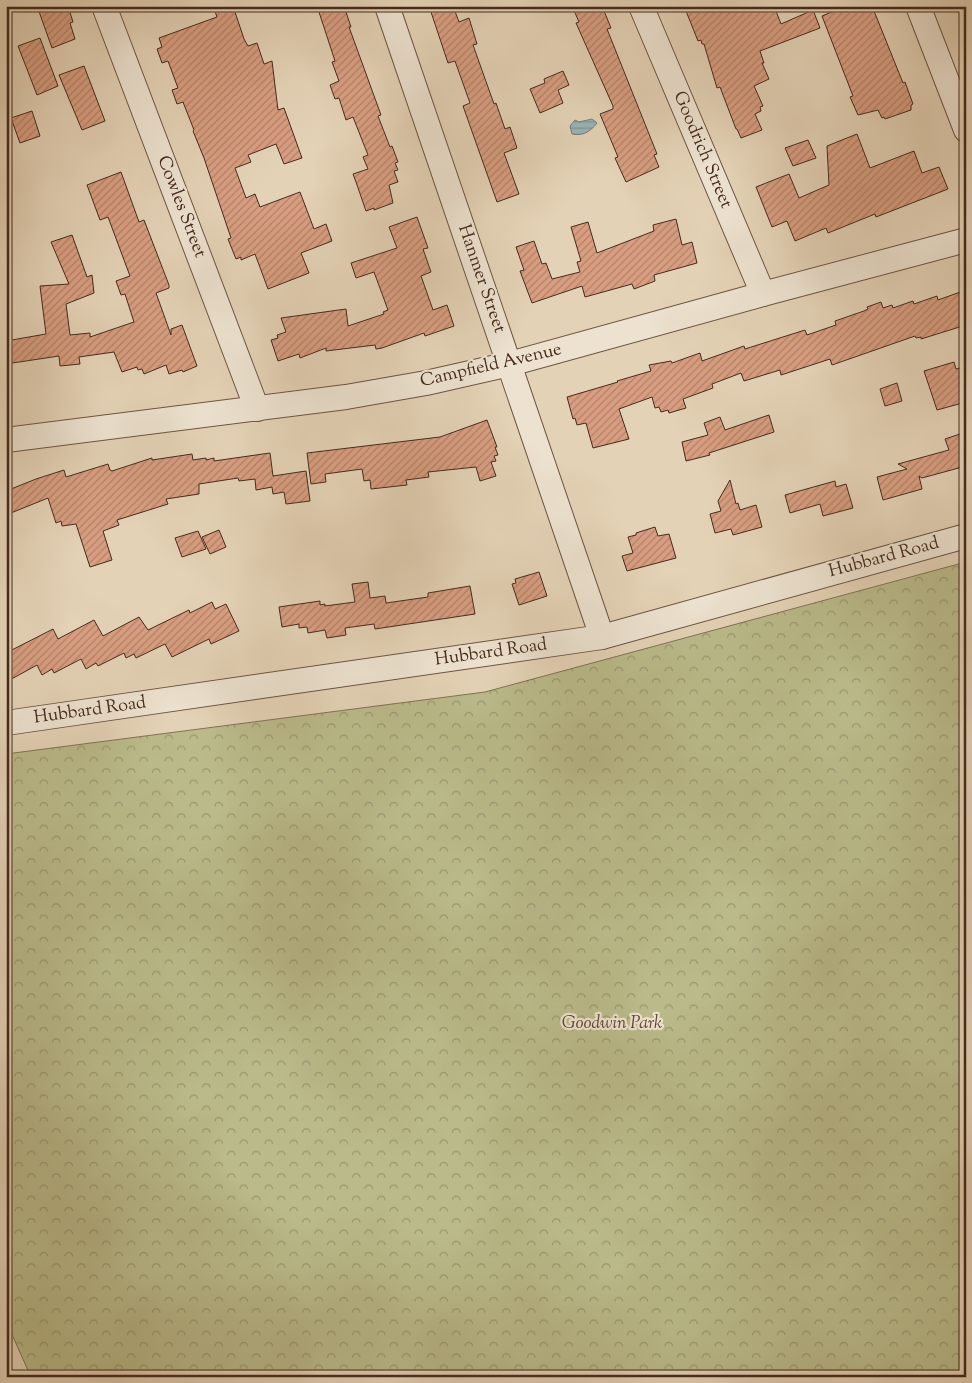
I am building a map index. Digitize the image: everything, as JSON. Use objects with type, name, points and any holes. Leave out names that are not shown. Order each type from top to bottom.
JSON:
[{"type":"street","name":"Cowles Street","points":[[104,6],[257,408]]},
{"type":"street","name":"Hanmer Street","points":[[387,6],[602,636]]},
{"type":"street","name":"Goodrich Street","points":[[641,6],[762,294]]},
{"type":"street","points":[[918,6],[966,130]]},
{"type":"street","name":"Campfield Avenue","points":[[6,440],[364,394],[426,382],[510,364],[966,240]]},
{"type":"street","name":"Hubbard Road","points":[[6,723],[602,636],[966,536]]},
{"type":"green space","name":"Goodwin Park","points":[[966,562],[966,1377],[31,1377],[6,1321],[6,754],[485,692]]},
{"type":"water","points":[[592,119],[597,123],[592,129],[583,134],[572,134],[570,126],[575,120],[579,122]]},
{"type":"building","points":[[37,6],[68,6],[73,22],[70,23],[75,39],[52,48]]},
{"type":"building","points":[[213,6],[233,6],[248,46],[257,43],[264,64],[272,61],[278,110],[284,108],[302,158],[284,164],[276,144],[248,155],[251,162],[235,168],[246,198],[255,194],[260,207],[300,192],[314,229],[326,224],[332,241],[301,253],[309,273],[268,289],[255,254],[241,260],[241,257],[236,259],[228,239],[231,238],[194,130],[183,102],[177,104],[172,90],[178,88],[168,61],[162,63],[157,49],[162,47],[159,38],[217,17]]},
{"type":"building","points":[[317,6],[344,6],[351,27],[349,27],[381,115],[378,116],[398,162],[395,163],[398,170],[394,171],[398,182],[389,185],[393,203],[374,210],[374,208],[366,211],[353,174],[368,169],[363,157],[368,155],[353,117],[346,120],[339,98],[335,99],[330,85],[339,81],[332,62],[335,61]]},
{"type":"building","points":[[429,6],[453,6],[459,22],[469,18],[477,44],[473,45],[494,104],[496,103],[505,129],[510,127],[517,148],[504,153],[519,194],[497,202],[463,106],[470,103],[455,61],[448,63]]},
{"type":"building","points":[[572,6],[602,6],[611,28],[607,29],[657,154],[654,155],[659,167],[626,182],[615,158],[618,157],[600,114],[613,109],[613,106],[576,23],[579,22]]},
{"type":"building","points":[[684,6],[774,6],[781,24],[813,10],[820,28],[760,51],[764,63],[762,63],[769,79],[754,86],[763,106],[760,107],[761,111],[755,114],[762,130],[741,138],[720,87],[717,88],[704,44],[702,44],[701,40],[698,41]]},
{"type":"building","points":[[846,6],[872,6],[903,83],[905,82],[913,104],[911,105],[911,110],[885,119],[884,117],[882,118],[878,110],[858,115],[850,97],[853,96],[822,16]]},
{"type":"building","points":[[40,38],[58,86],[37,95],[18,46]]},
{"type":"building","points":[[84,66],[105,121],[82,130],[59,75]]},
{"type":"building","points":[[563,71],[569,85],[558,90],[563,103],[540,113],[530,89],[545,83],[544,79]]},
{"type":"building","points":[[32,111],[40,136],[20,143],[11,118]]},
{"type":"building","points":[[857,134],[870,168],[914,151],[922,173],[939,167],[948,189],[876,217],[875,214],[828,233],[826,228],[795,241],[787,221],[772,227],[756,187],[789,174],[799,198],[829,185],[827,146]]},
{"type":"building","points":[[808,140],[816,158],[793,166],[785,148]]},
{"type":"building","points":[[121,172],[139,222],[144,220],[169,285],[169,288],[156,293],[171,335],[171,329],[182,325],[197,366],[183,372],[182,370],[169,374],[166,365],[144,374],[142,369],[138,370],[137,367],[122,372],[114,352],[79,357],[80,364],[60,366],[59,356],[6,364],[6,341],[46,334],[40,286],[69,284],[51,242],[72,235],[87,277],[92,275],[94,293],[66,304],[70,335],[90,333],[90,337],[134,322],[125,294],[121,295],[116,281],[130,276],[108,217],[100,220],[87,185]]},
{"type":"building","points":[[417,217],[428,248],[423,249],[431,272],[421,276],[433,310],[447,305],[454,326],[425,336],[424,333],[382,348],[376,349],[375,345],[326,351],[326,348],[300,358],[299,354],[278,361],[271,340],[278,338],[277,335],[286,332],[281,318],[346,309],[348,326],[384,314],[383,312],[388,310],[374,272],[356,278],[351,263],[397,248],[389,227]]},
{"type":"building","points":[[676,219],[682,245],[692,242],[697,263],[654,275],[655,281],[634,289],[632,284],[585,297],[582,286],[532,303],[520,271],[524,270],[516,247],[534,241],[542,264],[546,263],[552,279],[580,272],[577,262],[581,261],[571,227],[588,222],[597,253],[654,231],[653,225]]},
{"type":"building","points":[[966,290],[966,325],[921,339],[921,337],[916,338],[915,336],[832,365],[830,359],[781,375],[780,370],[744,381],[741,373],[712,384],[713,388],[683,399],[686,408],[669,413],[668,410],[661,412],[659,407],[655,408],[652,397],[619,409],[629,439],[593,448],[586,423],[577,425],[575,418],[573,419],[567,397],[651,371],[649,365],[671,361],[672,363],[700,353],[702,361],[744,346],[745,349],[805,330],[807,335],[836,325],[835,321],[864,311],[868,309],[867,307],[881,302],[883,308],[892,305],[893,308],[913,301],[914,304],[937,296],[938,300]]},
{"type":"building","points":[[954,362],[956,369],[966,366],[966,402],[937,410],[924,371]]},
{"type":"building","points":[[897,383],[902,401],[885,406],[880,389]]},
{"type":"building","points":[[769,415],[774,432],[709,453],[710,455],[686,461],[682,442],[708,435],[704,423],[720,417],[725,430]]},
{"type":"building","points":[[487,420],[497,447],[495,447],[498,455],[494,456],[496,461],[491,462],[496,476],[480,481],[476,467],[428,472],[429,477],[406,480],[407,485],[371,489],[370,480],[364,481],[362,469],[325,474],[326,482],[311,484],[307,453],[440,437]]},
{"type":"building","points":[[966,432],[966,466],[922,478],[919,476],[922,489],[883,500],[877,477],[907,469],[898,464],[949,450],[945,439]]},
{"type":"building","points":[[270,453],[273,476],[306,471],[310,501],[286,504],[284,492],[273,494],[272,487],[256,490],[255,479],[239,481],[238,478],[199,484],[199,494],[166,499],[168,504],[117,520],[119,525],[103,531],[112,560],[90,567],[76,524],[62,526],[61,521],[56,523],[48,498],[6,515],[6,491],[64,470],[66,477],[108,464],[112,471],[152,458],[152,460],[192,454],[193,460],[214,458],[214,461]]},
{"type":"building","points":[[730,480],[736,504],[738,503],[740,510],[756,505],[762,527],[733,535],[731,529],[715,533],[710,514],[721,511],[718,501]]},
{"type":"building","points":[[835,481],[836,487],[846,484],[853,508],[823,516],[820,504],[790,513],[785,495]]},
{"type":"building","points":[[655,527],[658,536],[669,534],[676,558],[627,571],[622,556],[633,553],[628,537]]},
{"type":"building","points":[[219,530],[226,547],[210,554],[202,537]]},
{"type":"building","points":[[198,531],[206,549],[182,557],[175,538]]},
{"type":"building","points":[[539,572],[547,596],[519,605],[512,584],[516,583],[515,579]]},
{"type":"building","points":[[368,582],[370,598],[385,596],[386,603],[428,597],[428,593],[470,586],[475,614],[375,629],[374,624],[345,628],[346,635],[327,638],[325,630],[308,633],[307,627],[299,628],[299,624],[282,627],[279,607],[320,601],[320,605],[325,604],[325,606],[355,602],[352,584]]},
{"type":"building","points":[[212,602],[215,609],[226,604],[239,631],[211,644],[209,639],[172,657],[165,644],[136,658],[134,654],[126,658],[124,653],[98,666],[96,663],[86,669],[81,659],[54,673],[52,669],[42,675],[37,665],[6,682],[6,653],[53,629],[58,639],[94,620],[103,636],[139,617],[148,630],[189,610],[190,613]]}]
